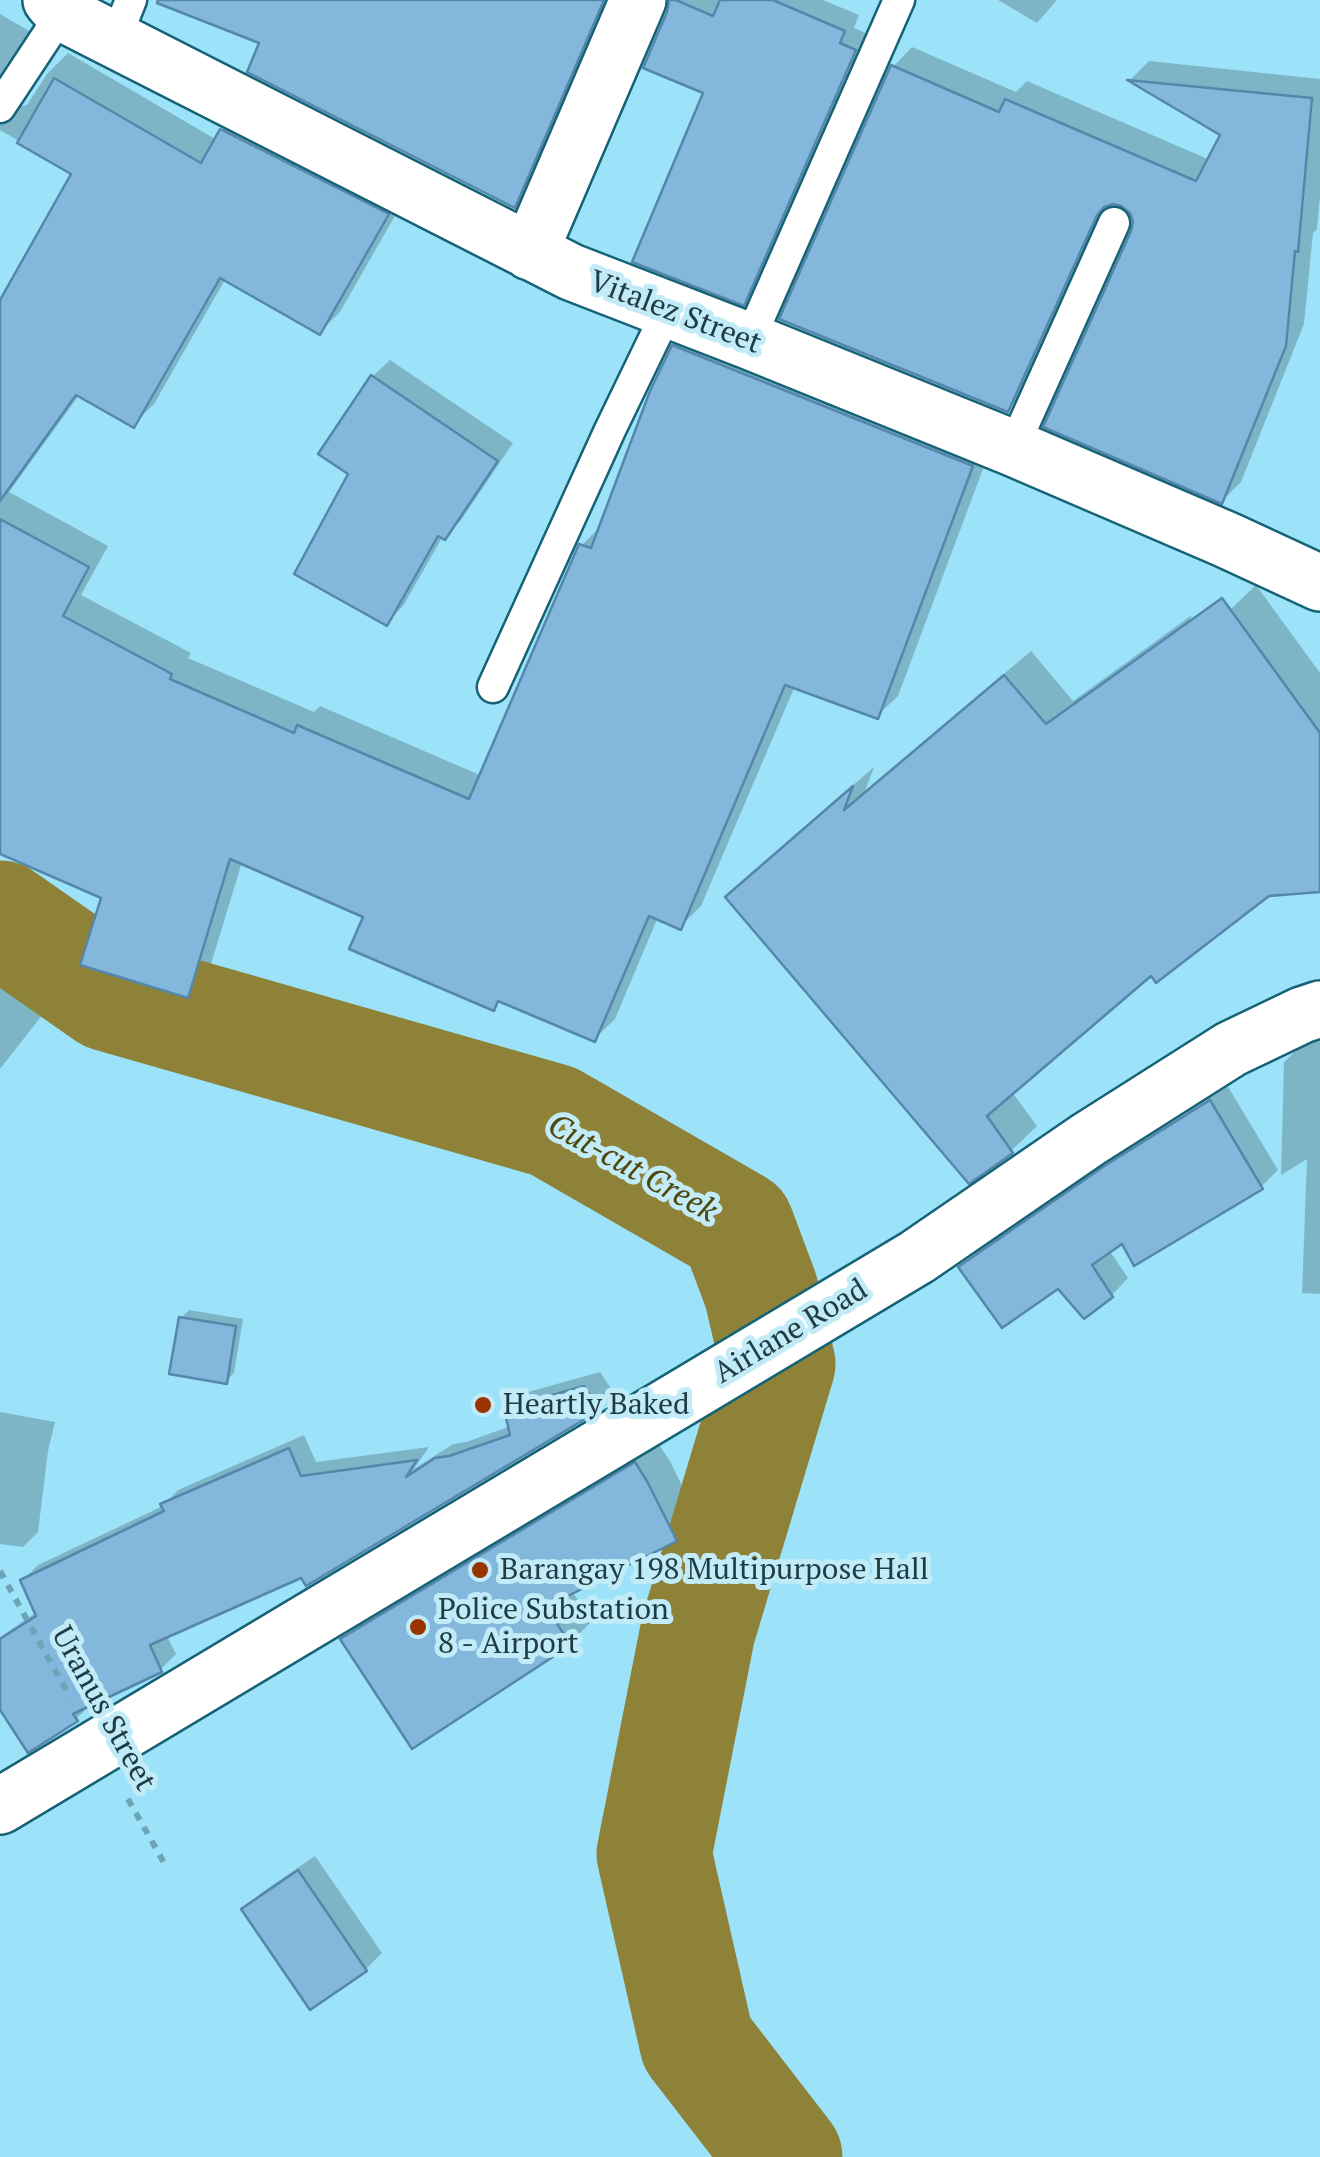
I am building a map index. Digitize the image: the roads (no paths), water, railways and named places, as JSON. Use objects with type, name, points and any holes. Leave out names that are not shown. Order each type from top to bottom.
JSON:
[{"type":"street","points":[[530,252],[638,0]]},
{"type":"street","name":"Vitalez Street","points":[[57,6],[123,20],[571,272],[1310,565]]},
{"type":"street","name":"Airlane Road","points":[[0,1806],[917,1257],[1088,1139],[1231,1049],[1320,1009]]},
{"type":"lane","points":[[749,341],[899,0]]},
{"type":"lane","points":[[0,107],[57,6]]},
{"type":"lane","points":[[1013,448],[1114,223]]},
{"type":"lane","points":[[494,687],[668,310]]},
{"type":"waterway","name":"Cut-cut Creek","points":[[0,918],[109,994],[553,1121],[737,1227],[761,1291],[778,1364],[698,1630],[654,1854],[697,2043],[785,2157]]},
{"type":"place","name":"Heartly Baked","points":[[483,1405]]},
{"type":"place","name":"Barangay 198 Multipurpose Hall","points":[[480,1570]]},
{"type":"place","name":"Police Substation 8 - Airport","points":[[418,1627]]}]
